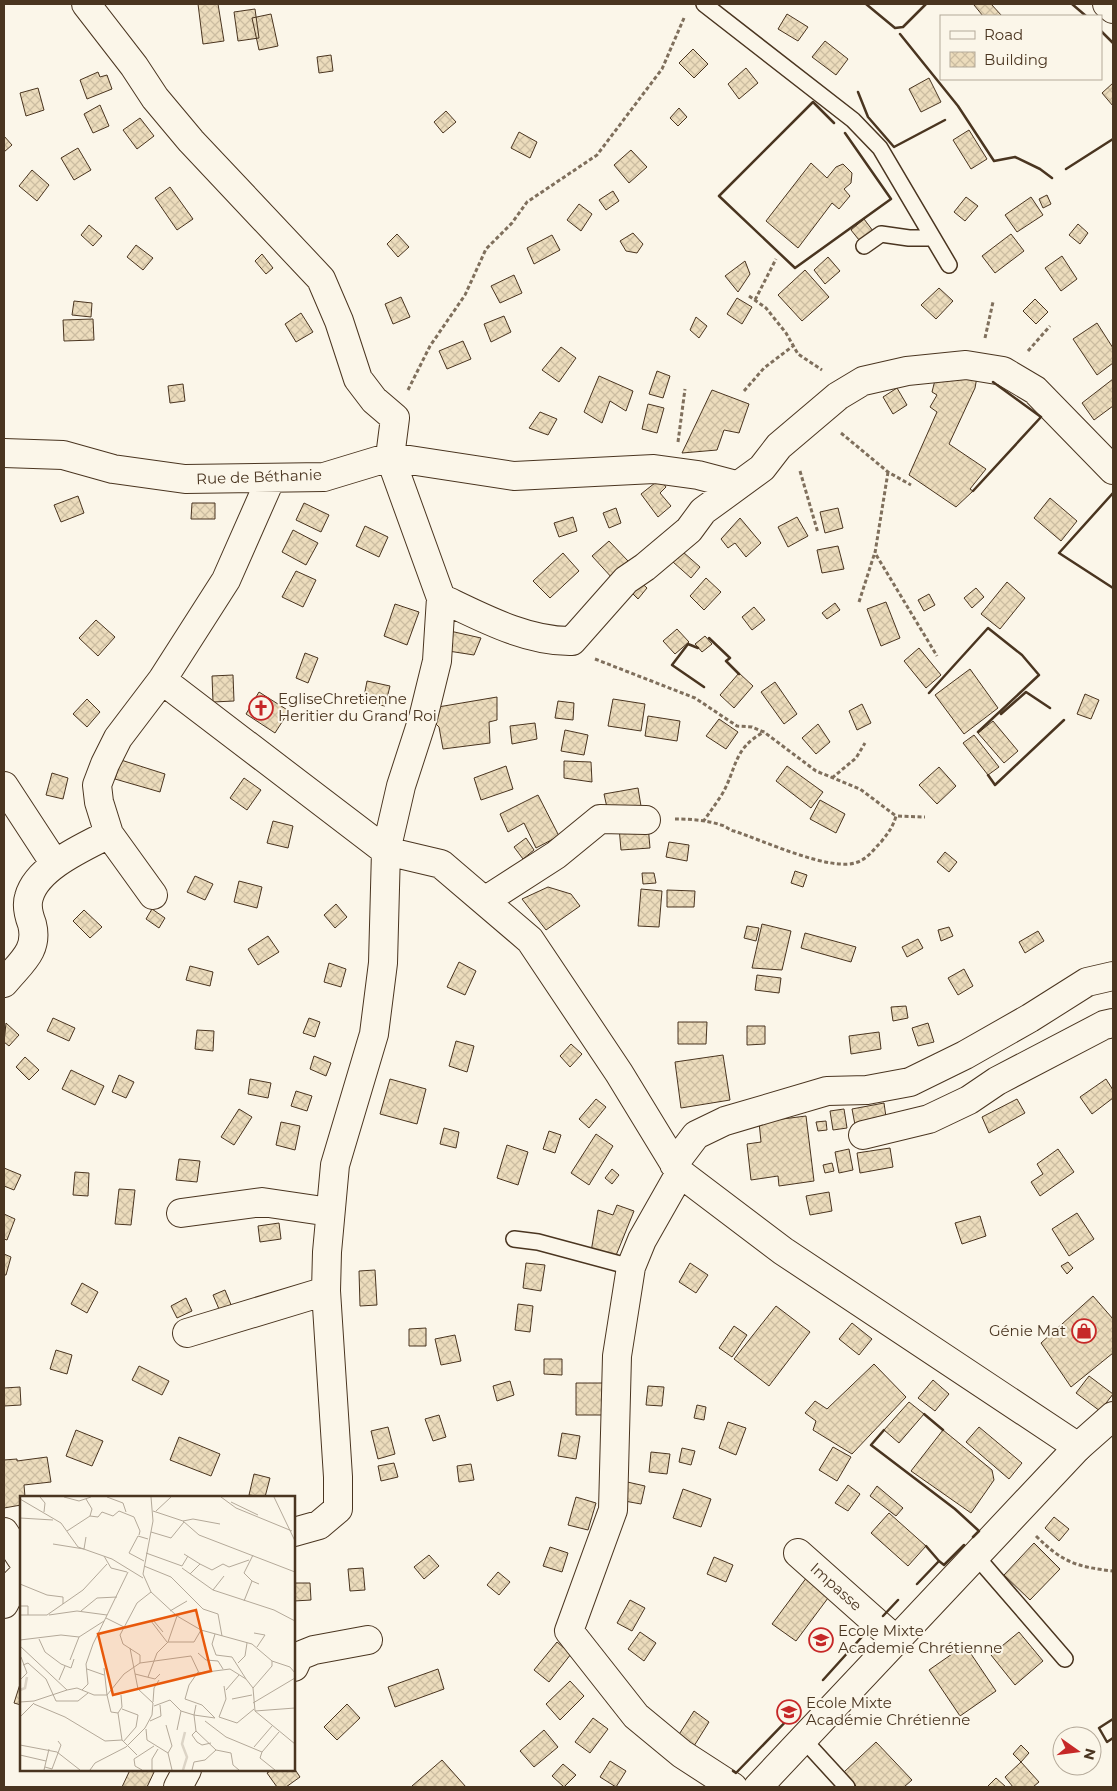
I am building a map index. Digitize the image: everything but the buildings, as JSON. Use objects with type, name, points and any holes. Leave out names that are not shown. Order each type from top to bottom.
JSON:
[{"type":"street","points":[[86,4],[134,66],[155,98],[191,141],[321,279],[339,321],[358,379],[374,400],[394,418],[390,457],[441,598],[437,661],[423,718],[401,786],[386,850],[383,963],[374,1034],[335,1165],[330,1212],[326,1291],[331,1392],[338,1477],[338,1509],[319,1525],[295,1532]]},
{"type":"street","points":[[1107,4],[1113,9]]},
{"type":"street","points":[[441,598],[483,618],[551,641],[572,641],[626,580],[645,568],[689,530],[702,511],[762,468],[779,446],[838,396],[863,380],[907,371],[966,365],[1003,371],[1035,390],[1113,470]]},
{"type":"street","name":"Rue de Béthanie","points":[[4,453],[64,456],[113,469],[185,480],[324,477],[390,457],[514,476],[654,469],[698,475],[736,485]]},
{"type":"street","points":[[153,895],[109,834],[99,802],[97,785],[118,738],[162,680],[226,580],[271,478]]},
{"type":"street","points":[[162,680],[386,850],[441,864],[486,900],[530,940],[619,1073],[677,1168],[783,1251],[1078,1448]]},
{"type":"street","points":[[4,786],[55,864]]},
{"type":"street","points":[[486,900],[556,855],[600,819],[646,820]]},
{"type":"street","points":[[4,983],[34,945],[35,936],[28,910],[29,897],[37,883],[61,858],[109,834]]},
{"type":"street","points":[[733,1787],[682,1754],[636,1716],[569,1631],[613,1510],[617,1356],[631,1268],[642,1240],[677,1168],[696,1135],[725,1121],[827,1091],[867,1090],[910,1082],[965,1055],[1087,982],[1113,976]]},
{"type":"street","points":[[863,1135],[929,1119],[969,1100],[997,1082],[1104,1025],[1113,1023]]},
{"type":"street","points":[[181,1213],[262,1202],[330,1212]]},
{"type":"street","points":[[186,1333],[326,1291]]},
{"type":"street","points":[[758,1787],[1078,1448],[1113,1416]]},
{"type":"street","points":[[4,1532],[20,1556]]},
{"type":"street","name":"Impasse","points":[[798,1554],[897,1641]]},
{"type":"street","points":[[4,1604],[15,1583],[20,1578]]},
{"type":"street","points":[[295,1665],[299,1656],[314,1650],[368,1640]]},
{"type":"street","points":[[178,1787],[186,1771]]},
{"type":"lane","points":[[704,4],[853,120],[880,148],[950,265]]},
{"type":"lane","points":[[864,246],[881,234],[909,238],[933,238]]},
{"type":"lane","points":[[514,1239],[538,1242],[631,1268]]},
{"type":"lane","points":[[976,1556],[1064,1659]]},
{"type":"lane","points":[[803,1739],[847,1787]]},
{"type":"path","points":[[394,418],[430,346],[465,295],[486,249],[512,222],[527,202],[597,155],[662,69],[686,12]]},
{"type":"path","points":[[755,301],[776,259]]},
{"type":"path","points":[[749,296],[766,308],[786,333],[798,354],[826,372]]},
{"type":"path","points":[[744,392],[764,368],[793,346]]},
{"type":"path","points":[[675,472],[680,454],[678,440],[685,389]]},
{"type":"path","points":[[817,414],[888,472],[911,485]]},
{"type":"path","points":[[791,436],[818,532]]},
{"type":"path","points":[[859,602],[875,551],[888,472]]},
{"type":"path","points":[[875,551],[937,656]]},
{"type":"path","points":[[637,676],[695,698],[737,726],[752,727],[764,732],[816,770],[860,788],[896,816],[926,817]]},
{"type":"path","points":[[703,822],[720,796],[735,760],[755,737],[764,732]]},
{"type":"path","points":[[832,778],[856,758],[865,743]]},
{"type":"path","points":[[646,820],[681,819],[721,825],[788,852],[815,858],[830,864],[844,865],[858,862],[872,853],[893,828],[896,816]]},
{"type":"path","points":[[1015,1515],[1060,1556],[1080,1567],[1113,1570]]},
{"type":"wall","points":[[866,4],[895,28],[903,27],[926,4]]},
{"type":"wall","points":[[1072,4],[1085,15]]},
{"type":"wall","points":[[1102,32],[1113,43]]},
{"type":"wall","points":[[900,34],[958,106],[994,161],[1015,157],[1040,169],[1052,178]]},
{"type":"wall","points":[[858,92],[868,117],[894,147],[945,120]]},
{"type":"wall","points":[[834,123],[813,102],[719,196],[795,268],[891,199],[845,133]]},
{"type":"wall","points":[[1066,169],[1113,139]]},
{"type":"wall","points":[[973,491],[1041,417],[993,382]]},
{"type":"wall","points":[[1113,493],[1059,553],[1113,588]]},
{"type":"wall","points":[[929,693],[988,628],[1022,655],[1039,675],[978,732]]},
{"type":"wall","points":[[709,638],[730,658],[726,661],[739,674]]},
{"type":"wall","points":[[698,648],[688,644],[672,665],[704,687]]},
{"type":"wall","points":[[1001,714],[1026,692],[1050,708]]},
{"type":"wall","points":[[988,775],[995,785],[1064,720]]},
{"type":"wall","points":[[924,1414],[943,1430]]},
{"type":"wall","points":[[884,1430],[871,1445],[955,1509],[979,1531],[973,1537]]},
{"type":"wall","points":[[939,1561],[944,1565],[964,1545]]},
{"type":"wall","points":[[917,1584],[939,1561],[926,1546]]},
{"type":"wall","points":[[883,1616],[898,1600]]},
{"type":"wall","points":[[823,1680],[869,1629]]},
{"type":"wall","points":[[733,1771],[736,1773],[793,1714]]},
{"type":"wall","points":[[1113,1719],[1099,1728],[1107,1742],[1113,1738]]},
{"type":"place","name":"EgliseChretienne Heritier du Grand Roi","points":[[261,708]]},
{"type":"place","name":"Génie Mat","points":[[1084,1331]]},
{"type":"place","name":"Ecole Mixte Academie Chrétienne","points":[[821,1640]]},
{"type":"place","name":"Ecole Mixte Académie Chrétienne","points":[[789,1712]]}]
